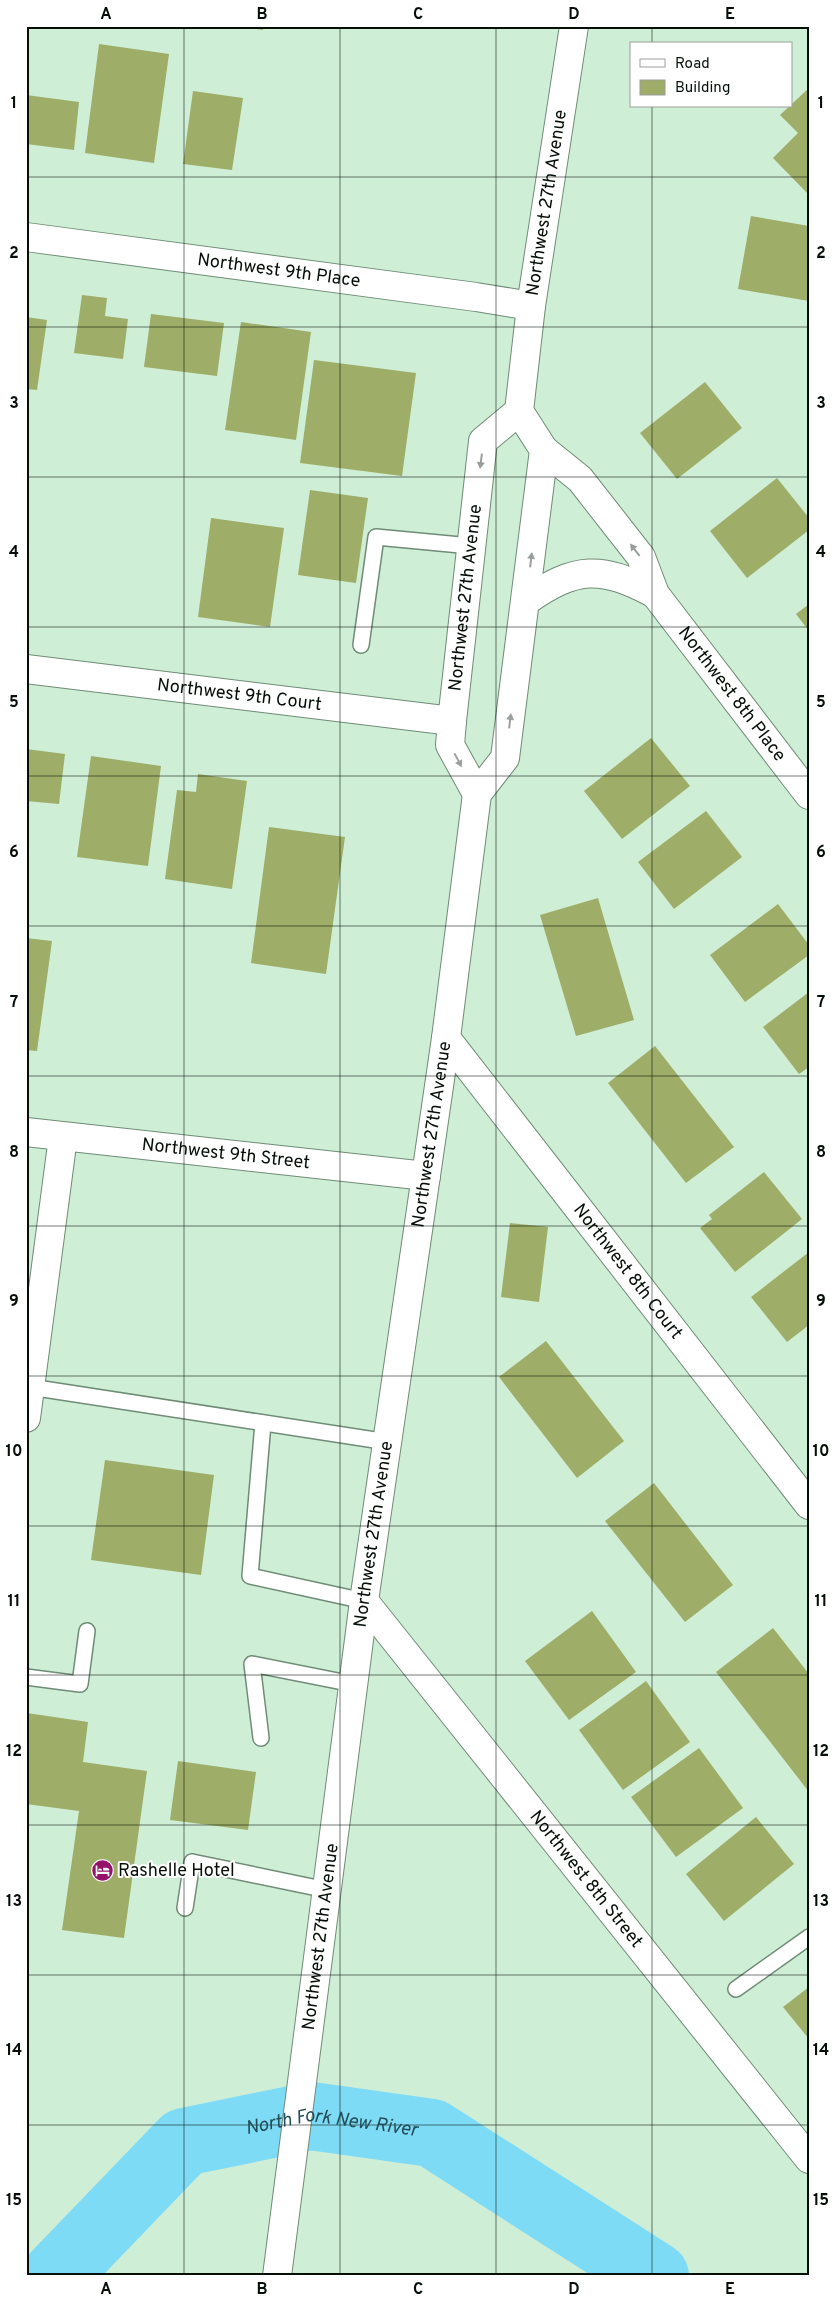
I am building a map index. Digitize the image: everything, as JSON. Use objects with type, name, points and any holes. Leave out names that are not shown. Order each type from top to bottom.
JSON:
[{"type":"street","name":"Northwest 27th Avenue","points":[[277,2276],[364,1601],[446,1038],[477,794],[450,745],[483,441],[518,411],[531,306],[574,26]]},
{"type":"street","name":"Northwest 9th Place","points":[[26,237],[531,306]]},
{"type":"street","points":[[477,794],[505,758],[544,450],[518,411]]},
{"type":"street","name":"Northwest 8th Place","points":[[544,450],[580,479],[641,558],[655,594],[809,796]]},
{"type":"street","name":"Northwest 8th Place","points":[[526,601],[546,587],[565,578],[585,573],[606,573],[630,580],[655,594]]},
{"type":"street","name":"Northwest 9th Court","points":[[26,669],[452,721]]},
{"type":"street","name":"Northwest 8th Court","points":[[446,1038],[809,1505]]},
{"type":"street","name":"Northwest 9th Street","points":[[26,1132],[426,1176]]},
{"type":"street","points":[[26,1418],[63,1137]]},
{"type":"street","name":"Northwest 8th Street","points":[[364,1601],[806,2150]]},
{"type":"lane","points":[[361,646],[376,537],[471,546]]},
{"type":"lane","points":[[30,1387],[388,1442]]},
{"type":"lane","points":[[263,1423],[250,1576],[364,1601]]},
{"type":"lane","points":[[26,1677],[80,1684],[87,1631]]},
{"type":"lane","points":[[261,1738],[252,1664],[353,1684]]},
{"type":"lane","points":[[185,1908],[192,1862],[327,1890]]},
{"type":"lane","points":[[736,1989],[809,1937]]},
{"type":"building","points":[[239,26],[263,26],[263,30]]},
{"type":"building","points":[[99,44],[169,54],[154,163],[85,153]]},
{"type":"building","points":[[809,88],[809,195],[773,158],[798,133],[780,115],[788,108],[792,108],[792,104]]},
{"type":"building","points":[[193,91],[243,98],[232,170],[183,164]]},
{"type":"building","points":[[26,95],[79,102],[74,150],[26,144]]},
{"type":"building","points":[[751,216],[809,226],[809,301],[738,289]]},
{"type":"building","points":[[82,295],[107,298],[105,316],[128,319],[123,359],[74,353]]},
{"type":"building","points":[[151,314],[224,323],[217,376],[144,367]]},
{"type":"building","points":[[26,317],[47,320],[37,390],[26,389]]},
{"type":"building","points":[[241,322],[311,332],[296,440],[225,430]]},
{"type":"building","points":[[314,360],[416,373],[402,476],[300,463]]},
{"type":"building","points":[[705,382],[742,428],[677,479],[640,433]]},
{"type":"building","points":[[777,478],[809,518],[809,530],[747,578],[710,531]]},
{"type":"building","points":[[310,490],[368,498],[356,583],[298,575]]},
{"type":"building","points":[[211,518],[284,528],[270,627],[198,617]]},
{"type":"building","points":[[809,604],[809,631],[796,614]]},
{"type":"building","points":[[651,738],[690,786],[622,839],[584,791]]},
{"type":"building","points":[[26,749],[65,754],[59,804],[26,801]]},
{"type":"building","points":[[91,756],[161,766],[148,866],[77,857]]},
{"type":"building","points":[[198,774],[247,781],[232,889],[165,879],[177,790],[196,792]]},
{"type":"building","points":[[706,811],[742,857],[674,909],[638,862]]},
{"type":"building","points":[[269,827],[345,837],[326,974],[251,963]]},
{"type":"building","points":[[598,898],[634,1020],[576,1036],[540,915]]},
{"type":"building","points":[[778,904],[809,945],[809,955],[745,1002],[710,955]]},
{"type":"building","points":[[26,938],[52,941],[37,1051],[26,1050]]},
{"type":"building","points":[[809,992],[809,1067],[799,1074],[763,1027]]},
{"type":"building","points":[[655,1046],[734,1147],[686,1183],[608,1083]]},
{"type":"building","points":[[764,1172],[802,1219],[735,1272],[700,1228],[712,1219],[709,1215]]},
{"type":"building","points":[[510,1223],[548,1227],[539,1302],[501,1297]]},
{"type":"building","points":[[809,1252],[809,1325],[787,1342],[751,1297]]},
{"type":"building","points":[[546,1341],[624,1441],[577,1478],[499,1377]]},
{"type":"building","points":[[105,1460],[214,1475],[201,1575],[91,1560]]},
{"type":"building","points":[[654,1483],[733,1585],[685,1622],[605,1521]]},
{"type":"building","points":[[592,1611],[636,1672],[569,1720],[525,1661]]},
{"type":"building","points":[[773,1628],[809,1674],[809,1792],[716,1672]]},
{"type":"building","points":[[646,1681],[690,1742],[623,1790],[579,1730]]},
{"type":"building","name":"Rashelle Hotel","points":[[27,1713],[88,1722],[83,1762],[147,1771],[124,1938],[62,1930],[79,1811],[26,1804]]},
{"type":"building","points":[[699,1748],[743,1808],[676,1857],[631,1797]]},
{"type":"building","points":[[178,1761],[256,1772],[248,1830],[170,1820]]},
{"type":"building","points":[[756,1817],[794,1864],[724,1921],[686,1874]]},
{"type":"building","points":[[809,1987],[809,2039],[783,2007]]},
{"type":"waterway","name":"North Fork New River","points":[[55,2276],[184,2142],[311,2116],[432,2133],[655,2276]]},
{"type":"place","name":"Rashelle Hotel","points":[[102,1871]]}]
